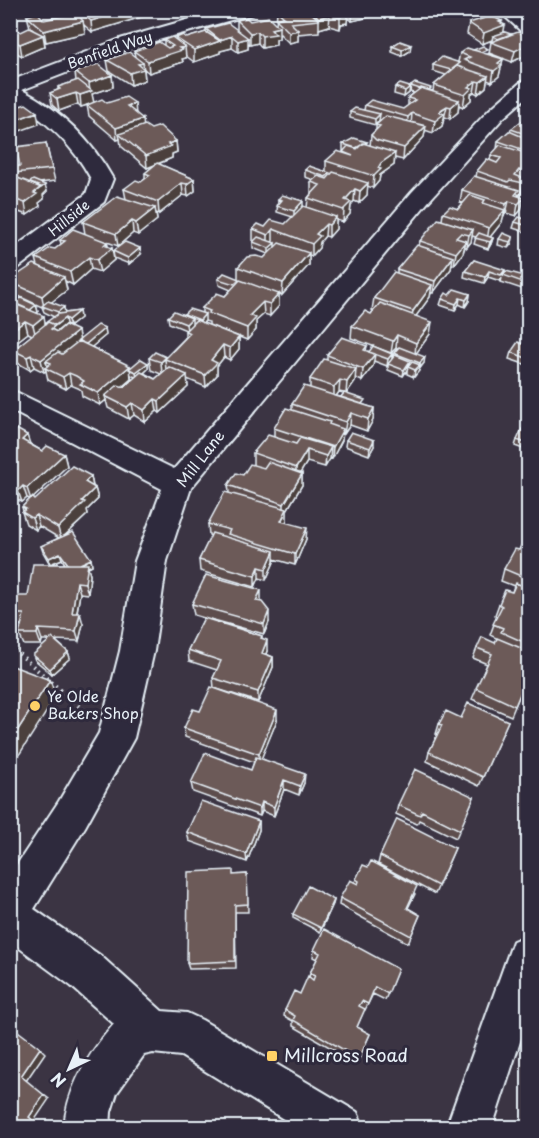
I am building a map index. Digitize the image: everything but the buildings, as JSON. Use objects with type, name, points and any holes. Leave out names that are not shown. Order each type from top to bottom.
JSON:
[{"type":"street","name":"Benfield Way","points":[[10,90],[105,50],[247,10]]},
{"type":"street","points":[[506,10],[528,28]]},
{"type":"street","name":"Mill Lane","points":[[10,911],[72,814],[116,738],[137,651],[151,561],[178,484],[420,197],[496,114],[528,86]]},
{"type":"street","name":"Hillside","points":[[10,90],[30,101],[56,122],[93,161],[102,179],[96,197],[10,264]]},
{"type":"street","points":[[10,398],[178,484]]},
{"type":"street","points":[[10,916],[86,971],[153,1031]]},
{"type":"street","points":[[469,1128],[528,956]]},
{"type":"street","points":[[87,1128],[88,1112],[98,1082],[114,1057],[131,1037],[153,1031],[187,1035],[341,1128]]},
{"type":"path","points":[[10,646],[116,738]]},
{"type":"place","name":"Ye Olde Bakers Shop","points":[[35,706]]},
{"type":"place","name":"Millcross Road","points":[[272,1056]]}]
